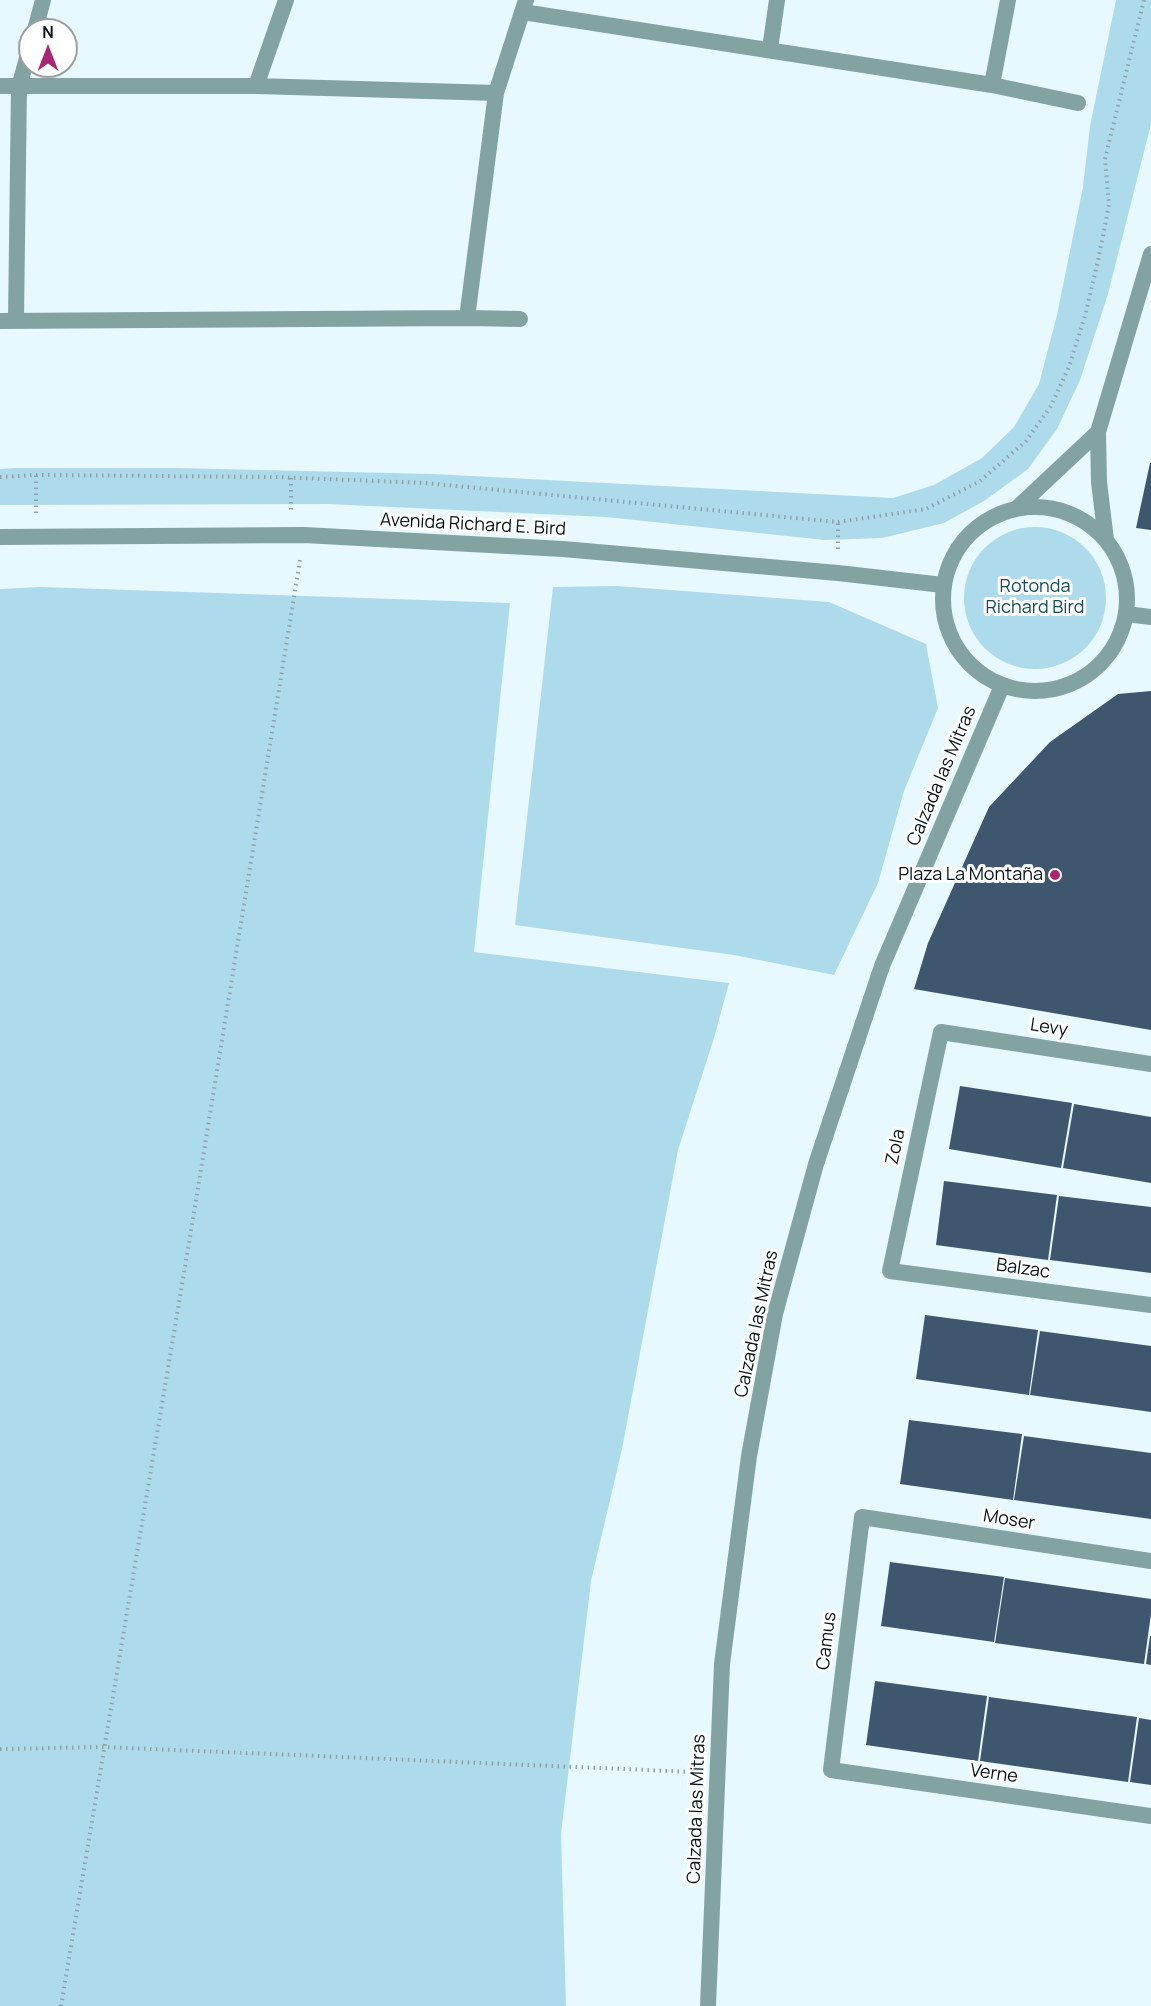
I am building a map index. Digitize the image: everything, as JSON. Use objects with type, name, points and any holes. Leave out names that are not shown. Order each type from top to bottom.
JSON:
[{"type":"street","points":[[38,18],[43,0]]},
{"type":"street","points":[[256,86],[286,0]]},
{"type":"street","points":[[770,49],[777,0]]},
{"type":"street","points":[[992,85],[1008,0]]},
{"type":"street","points":[[467,318],[496,93],[525,6],[992,85],[1078,103]]},
{"type":"street","points":[[21,78],[19,87],[8,320],[520,319]]},
{"type":"street","points":[[0,87],[256,86],[496,93]]},
{"type":"street","points":[[1106,540],[1099,482],[1098,432],[1151,254]]},
{"type":"street","points":[[1017,508],[1098,432]]},
{"type":"street","points":[[1046,507],[1073,514],[1098,531],[1106,540],[1117,555],[1126,584],[1127,614],[1118,640],[1103,662],[1081,679],[1056,689],[1029,692],[1002,686],[975,670],[954,646],[943,616],[943,585],[951,557],[968,534],[990,517],[1017,508],[1046,507]]},
{"type":"street","name":"Avenida Richard E. Bird","points":[[0,537],[297,535],[563,549],[838,573],[943,585]]},
{"type":"street","points":[[1127,614],[1151,617]]},
{"type":"street","name":"Calzada las Mitras","points":[[708,2006],[722,1664],[749,1456],[775,1314],[816,1164],[882,966],[1002,686]]},
{"type":"street","name":"Levy","points":[[941,1032],[1151,1064]]},
{"type":"street","name":"Zola","points":[[890,1271],[941,1032]]},
{"type":"street","name":"Balzac","points":[[890,1271],[1151,1305]]},
{"type":"street","name":"Moser","points":[[862,1517],[1151,1561]]},
{"type":"street","name":"Camus","points":[[831,1770],[862,1517]]},
{"type":"street","name":"Verne","points":[[831,1770],[1151,1816]]},
{"type":"path","points":[[0,477],[36,475],[291,478],[425,483],[838,522],[926,509],[980,481],[1026,441],[1051,406],[1069,367],[1100,256],[1109,205],[1105,159],[1144,0]]},
{"type":"path","points":[[35,536],[36,475]]},
{"type":"path","points":[[61,2006],[192,1225],[297,535],[291,478]]},
{"type":"path","points":[[0,1749],[105,1747],[718,1773]]},
{"type":"green space","points":[[1116,0],[1151,0],[1151,124],[1108,294],[1080,380],[1057,429],[1028,469],[984,501],[944,523],[882,538],[825,540],[606,517],[328,504],[0,505],[0,469],[16,468],[176,468],[433,474],[893,498],[934,485],[982,458],[1014,427],[1039,384],[1057,315],[1083,187],[1090,126]]},
{"type":"green space","name":"Rotonda Richard Bird","points":[[1035,527],[1062,532],[1085,548],[1101,571],[1106,598],[1101,625],[1085,648],[1062,664],[1035,669],[1008,664],[985,648],[969,625],[964,598],[969,571],[985,548],[1008,532]]},
{"type":"green space","points":[[617,586],[829,602],[926,644],[938,708],[904,791],[878,883],[834,975],[734,955],[515,925],[553,587]]},
{"type":"green space","points":[[41,587],[510,603],[474,952],[729,983],[678,1150],[622,1449],[591,1581],[561,1834],[566,2006],[0,2006],[0,589]]},
{"type":"building","points":[[1151,463],[1151,530],[1136,528]]},
{"type":"building","name":"Plaza La Montaña","points":[[1151,691],[1151,1030],[914,989],[928,943],[989,807],[1050,742],[1118,694]]},
{"type":"building","points":[[960,1086],[1072,1103],[1061,1168],[949,1149]]},
{"type":"building","points":[[1074,1104],[1151,1117],[1151,1183],[1063,1168]]},
{"type":"building","points":[[944,1181],[1057,1195],[1048,1260],[936,1245]]},
{"type":"building","points":[[1059,1196],[1151,1207],[1151,1273],[1050,1260]]},
{"type":"building","points":[[925,1315],[1038,1330],[1029,1395],[916,1379]]},
{"type":"building","points":[[1040,1331],[1151,1346],[1151,1412],[1030,1395]]},
{"type":"building","points":[[909,1420],[1022,1434],[1013,1500],[900,1484]]},
{"type":"building","points":[[1024,1436],[1151,1453],[1151,1519],[1014,1500]]},
{"type":"building","points":[[890,1562],[1004,1577],[994,1642],[881,1626]]},
{"type":"building","points":[[1005,1578],[1151,1599],[1144,1664],[995,1643]]},
{"type":"building","points":[[1151,1636],[1151,1665],[1146,1664]]},
{"type":"building","points":[[875,1681],[987,1696],[978,1761],[866,1745]]},
{"type":"building","points":[[989,1697],[1137,1717],[1128,1782],[980,1761]]},
{"type":"building","points":[[1139,1718],[1151,1720],[1151,1785],[1130,1782]]},
{"type":"place","name":"Plaza La Montaña","points":[[1055,875]]}]
